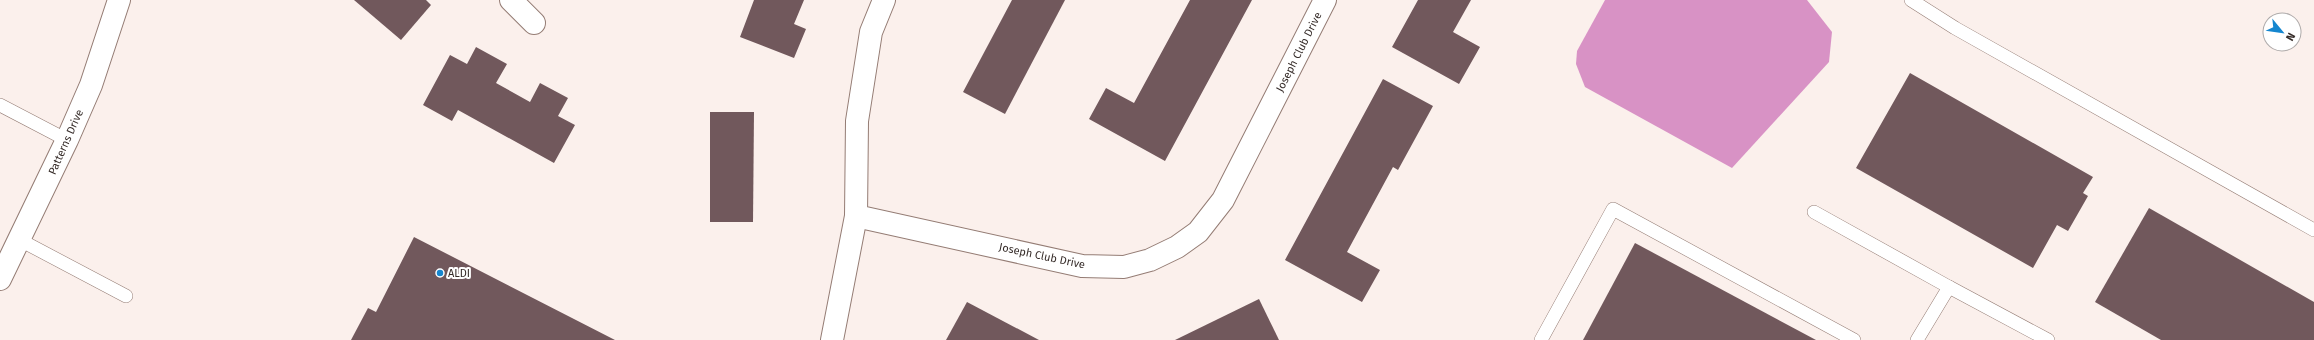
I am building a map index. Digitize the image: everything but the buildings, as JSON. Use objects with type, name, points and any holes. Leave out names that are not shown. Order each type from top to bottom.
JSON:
[{"type":"street","name":"Patterns Drive","points":[[0,279],[68,140],[91,85],[119,0]]},
{"type":"street","points":[[511,0],[534,23]]},
{"type":"street","points":[[832,340],[856,216],[857,121],[872,32],[884,0]]},
{"type":"street","name":"Joseph Club Drive","points":[[856,216],[1082,266],[1124,267],[1150,260],[1177,247],[1198,232],[1223,200],[1325,0]]},
{"type":"lane","points":[[1911,0],[1956,28],[2314,230]]},
{"type":"lane","points":[[0,105],[68,140]]},
{"type":"lane","points":[[1541,340],[1613,209],[1854,340]]},
{"type":"lane","points":[[1814,212],[2048,340]]},
{"type":"lane","points":[[20,240],[126,296]]},
{"type":"lane","points":[[1917,340],[1949,287]]},
{"type":"shaded area","points":[[1605,0],[1807,0],[1832,32],[1829,62],[1732,168],[1585,87],[1576,64],[1577,51]]},
{"type":"place","name":"ALDI","points":[[440,273]]}]
